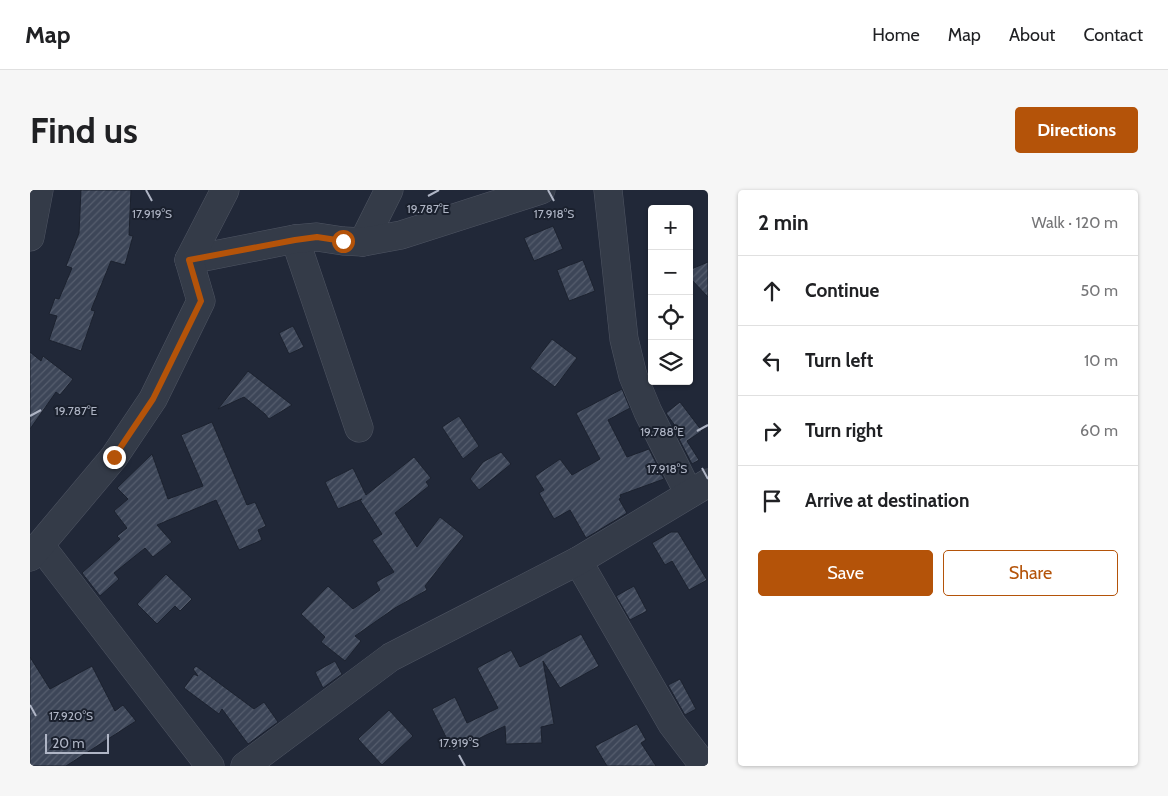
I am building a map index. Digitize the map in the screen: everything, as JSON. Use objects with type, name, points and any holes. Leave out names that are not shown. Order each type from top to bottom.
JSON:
[{"type":"street","points":[[210,766],[35,551],[114,457],[153,399],[201,301],[189,260],[225,190]]},
{"type":"street","points":[[363,242],[389,190]]},
{"type":"street","points":[[189,260],[317,237],[363,242],[400,235],[541,190]]},
{"type":"street","points":[[245,766],[391,657],[578,561],[699,489],[648,412],[633,376],[624,339],[608,190]]},
{"type":"street","points":[[295,240],[359,428]]},
{"type":"street","points":[[578,561],[672,724],[704,766]]},
{"type":"building","points":[[81,190],[131,190],[129,235],[133,236],[125,265],[111,261],[91,310],[95,311],[81,351],[49,340],[57,316],[49,314],[55,298],[59,299],[72,268],[66,266],[79,233]]},
{"type":"building","points":[[553,226],[563,249],[534,261],[524,238]]},
{"type":"building","points":[[583,260],[595,291],[569,301],[557,270]]},
{"type":"building","points":[[708,262],[708,297],[693,281],[693,268]]},
{"type":"building","points":[[293,326],[304,347],[289,354],[279,333]]},
{"type":"building","points":[[552,339],[577,358],[555,387],[530,368]]},
{"type":"building","points":[[30,352],[41,361],[43,356],[73,379],[60,395],[56,392],[30,429]]},
{"type":"building","points":[[248,371],[292,405],[269,419],[244,397],[218,409]]},
{"type":"building","points":[[622,389],[630,408],[608,420],[627,457],[649,449],[664,479],[620,495],[621,498],[619,499],[627,513],[586,538],[570,510],[554,519],[539,493],[544,490],[535,476],[560,459],[572,475],[600,459],[576,413]]},
{"type":"building","points":[[680,402],[702,431],[687,441],[699,460],[692,464],[679,439],[683,437],[666,413]]},
{"type":"building","points":[[459,416],[479,446],[463,459],[442,427]]},
{"type":"building","points":[[212,422],[247,505],[255,502],[266,526],[258,530],[262,540],[239,550],[216,500],[157,525],[172,542],[153,557],[145,548],[114,573],[119,579],[100,596],[82,573],[120,539],[117,536],[127,528],[114,511],[128,499],[117,488],[152,454],[168,499],[203,486],[181,435]]},
{"type":"building","points":[[501,452],[511,464],[479,490],[470,479],[483,462]]},
{"type":"building","points":[[414,457],[431,478],[426,482],[429,486],[395,513],[417,547],[440,517],[464,536],[425,586],[427,590],[395,608],[355,636],[361,641],[345,661],[321,642],[325,637],[301,614],[328,586],[353,609],[380,590],[376,582],[394,572],[372,540],[382,534],[360,500],[362,499],[338,509],[325,482],[353,468],[366,495]]},
{"type":"building","points":[[671,532],[678,532],[707,580],[689,590],[672,561],[665,565],[652,543]]},
{"type":"building","points":[[166,574],[192,599],[180,611],[175,606],[157,624],[137,604]]},
{"type":"building","points":[[634,586],[647,611],[630,620],[616,596]]},
{"type":"building","points":[[581,634],[599,666],[560,688],[543,661],[554,724],[541,727],[542,743],[506,744],[505,726],[453,751],[432,709],[455,697],[467,723],[498,708],[477,668],[511,650],[520,667]]},
{"type":"building","points":[[30,657],[50,689],[92,666],[115,711],[123,705],[136,721],[66,766],[30,766]]},
{"type":"building","points":[[335,661],[342,674],[323,688],[315,672]]},
{"type":"building","points":[[196,666],[254,709],[264,702],[278,722],[248,744],[222,709],[219,714],[184,688],[194,674],[198,676],[193,669]]},
{"type":"building","points":[[680,679],[696,709],[685,715],[668,685]]},
{"type":"building","points":[[389,710],[413,736],[382,765],[358,739]]},
{"type":"building","points":[[637,724],[646,740],[641,743],[656,766],[607,766],[595,746]]},
{"type":"route","points":[[114,457],[153,399],[201,301],[189,260],[317,237],[343,241]]}]
